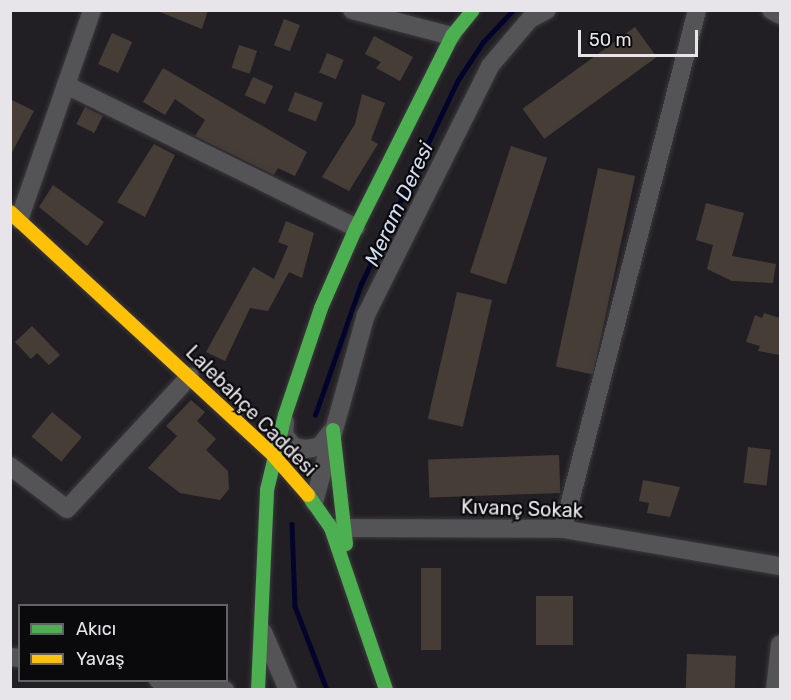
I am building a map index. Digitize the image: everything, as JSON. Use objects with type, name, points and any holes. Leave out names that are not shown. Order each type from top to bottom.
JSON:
[{"type":"street","points":[[15,216],[66,86],[92,10]]},
{"type":"street","points":[[352,10],[452,36]]},
{"type":"street","points":[[258,690],[273,455],[285,415],[321,308],[356,228],[452,36],[473,10]]},
{"type":"street","points":[[314,502],[366,315],[490,66],[530,19],[547,10]]},
{"type":"street","points":[[563,529],[697,10]]},
{"type":"street","points":[[771,10],[780,15]]},
{"type":"street","points":[[66,86],[356,228]]},
{"type":"street","name":"Lalebahçe Caddesi","points":[[15,216],[273,455],[337,528],[353,589],[386,690]]},
{"type":"street","points":[[10,466],[67,509],[190,376]]},
{"type":"street","points":[[285,415],[284,435],[294,447],[319,447],[333,430]]},
{"type":"street","points":[[333,430],[337,528]]},
{"type":"street","name":"Kıvanç Sokak","points":[[337,528],[563,529],[780,566]]},
{"type":"street","points":[[261,628],[288,690]]},
{"type":"street","points":[[775,690],[780,644]]},
{"type":"street","points":[[165,682],[225,690]]},
{"type":"building","points":[[155,10],[208,10],[202,29]]},
{"type":"building","points":[[284,19],[300,25],[290,51],[274,45]]},
{"type":"building","points":[[635,27],[657,57],[544,139],[523,109]]},
{"type":"building","points":[[112,33],[132,42],[118,73],[98,64]]},
{"type":"building","points":[[374,36],[413,57],[400,81],[376,68],[381,62],[365,54]]},
{"type":"building","points":[[239,45],[257,51],[250,74],[232,68]]},
{"type":"building","points":[[327,53],[344,60],[336,79],[319,72]]},
{"type":"building","points":[[163,68],[307,152],[295,176],[278,168],[274,175],[195,136],[205,120],[175,99],[165,115],[143,102]]},
{"type":"building","points":[[253,77],[273,86],[265,104],[245,95]]},
{"type":"building","points":[[295,92],[323,103],[316,121],[288,111]]},
{"type":"building","points":[[362,94],[385,103],[371,140],[378,144],[349,191],[322,177],[355,124]]},
{"type":"building","points":[[10,99],[34,111],[10,156]]},
{"type":"building","points":[[85,107],[103,116],[94,133],[76,124]]},
{"type":"building","points":[[154,144],[175,155],[145,217],[117,202]]},
{"type":"building","points":[[511,146],[547,158],[506,284],[470,272]]},
{"type":"building","points":[[598,168],[635,176],[593,374],[556,367]]},
{"type":"building","points":[[53,185],[104,222],[87,246],[39,207]]},
{"type":"building","points":[[706,203],[744,213],[732,256],[776,264],[773,283],[732,281],[707,269],[713,245],[696,240]]},
{"type":"building","points":[[286,221],[314,233],[302,278],[289,272],[268,311],[250,308],[225,361],[206,352],[253,267],[274,279],[288,246],[278,242]]},
{"type":"building","points":[[457,292],[492,300],[463,427],[428,419]]},
{"type":"building","points":[[764,313],[780,318],[780,355],[758,351],[760,346],[746,342],[755,315],[762,318]]},
{"type":"building","points":[[32,326],[60,355],[49,365],[37,353],[31,359],[15,342]]},
{"type":"building","points":[[191,400],[205,412],[197,421],[216,439],[206,450],[228,471],[229,489],[220,500],[180,493],[148,468],[177,436],[166,426]]},
{"type":"building","points":[[52,412],[82,437],[61,462],[31,437]]},
{"type":"building","points":[[748,447],[771,450],[766,486],[744,483]]},
{"type":"building","points":[[559,455],[560,493],[429,498],[428,460]]},
{"type":"building","points":[[643,480],[680,487],[670,517],[647,513],[649,503],[639,501]]},
{"type":"building","points":[[421,568],[441,568],[441,650],[421,650]]},
{"type":"building","points":[[536,596],[573,596],[573,645],[536,645]]},
{"type":"building","points":[[687,654],[736,656],[735,690],[686,690]]},
{"type":"waterway","name":"Meram Deresi","points":[[315,415],[361,284],[458,80],[483,42],[513,10]]},
{"type":"waterway","name":"Meram Deresi","points":[[292,524],[295,606],[327,690]]},
{"type":"traffic: fast","points":[[258,690],[267,490],[285,415],[321,308],[356,228],[452,36],[473,10]]},
{"type":"traffic: fast","points":[[333,430],[346,544]]},
{"type":"traffic: fast","points":[[308,495],[331,528],[386,690]]},
{"type":"traffic: slow","points":[[10,212],[273,455],[308,495]]}]
